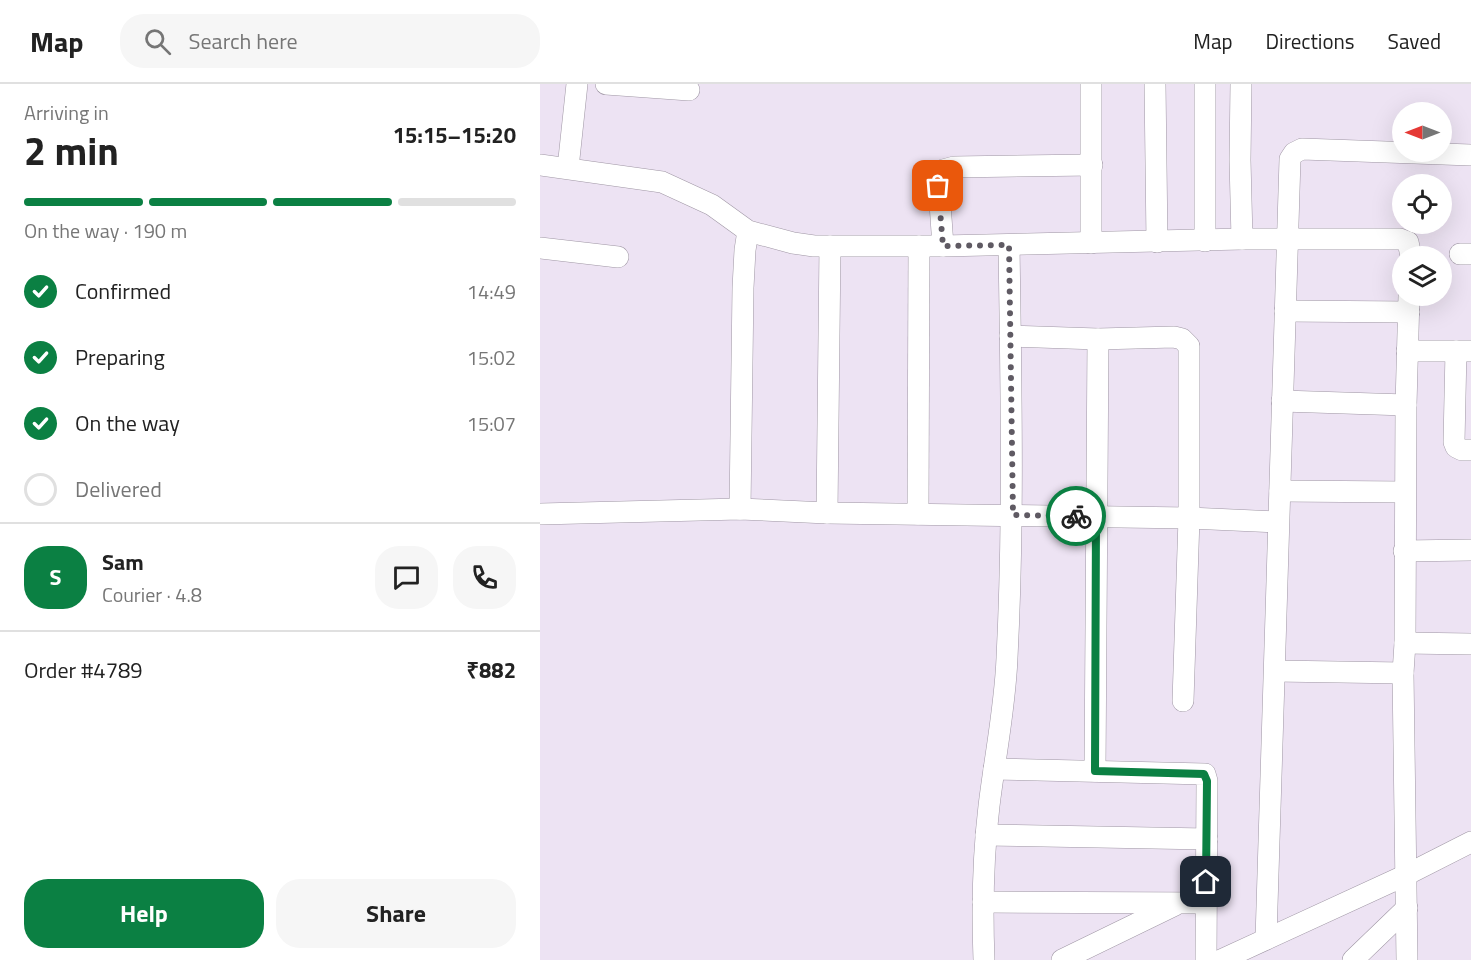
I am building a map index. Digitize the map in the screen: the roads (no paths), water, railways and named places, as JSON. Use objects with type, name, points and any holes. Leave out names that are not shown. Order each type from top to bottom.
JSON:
[{"type":"street","points":[[568,168],[577,84]]},
{"type":"street","points":[[606,84],[689,90]]},
{"type":"street","points":[[1091,84],[1091,243]]},
{"type":"street","points":[[1155,84],[1157,242]]},
{"type":"street","points":[[1204,241],[1205,84]]},
{"type":"street","points":[[1241,84],[1242,239]]},
{"type":"street","points":[[1266,939],[1290,159],[1294,153],[1302,149],[1471,155]]},
{"type":"street","points":[[540,165],[662,182],[712,205],[748,231],[793,243],[830,246],[943,246],[1242,239],[1400,239],[1408,243],[1409,246]]},
{"type":"street","points":[[943,246],[938,175],[943,170],[954,167],[1092,165]]},
{"type":"street","points":[[740,509],[743,288],[748,231]]},
{"type":"street","points":[[984,960],[983,902],[986,835],[1004,703],[1013,515],[1009,245]]},
{"type":"street","points":[[827,513],[830,246]]},
{"type":"street","points":[[918,514],[919,246]]},
{"type":"street","points":[[540,248],[618,257]]},
{"type":"street","points":[[1285,311],[1392,305]]},
{"type":"street","points":[[1407,960],[1403,673],[1409,306]]},
{"type":"street","points":[[1010,336],[1098,339],[1174,337],[1182,339],[1189,346],[1190,518],[1183,700]]},
{"type":"street","points":[[1095,771],[1098,339]]},
{"type":"street","points":[[1407,351],[1464,351],[1454,442],[1456,447],[1462,450],[1471,450]]},
{"type":"street","points":[[1282,401],[1406,405]]},
{"type":"street","points":[[1280,491],[1405,492]]},
{"type":"street","points":[[540,514],[740,509],[827,513],[1096,516],[1278,522]]},
{"type":"street","points":[[1404,551],[1471,550]]},
{"type":"street","points":[[1405,643],[1471,644]]},
{"type":"street","points":[[1275,671],[1403,673]]},
{"type":"street","points":[[994,769],[1204,774],[1207,781],[1206,960]]},
{"type":"street","points":[[986,835],[1207,839]]},
{"type":"street","points":[[1221,960],[1406,875],[1471,842]]},
{"type":"street","points":[[983,902],[1206,903]]},
{"type":"street","points":[[1062,960],[1179,903]]},
{"type":"street","points":[[1353,960],[1407,908]]}]
